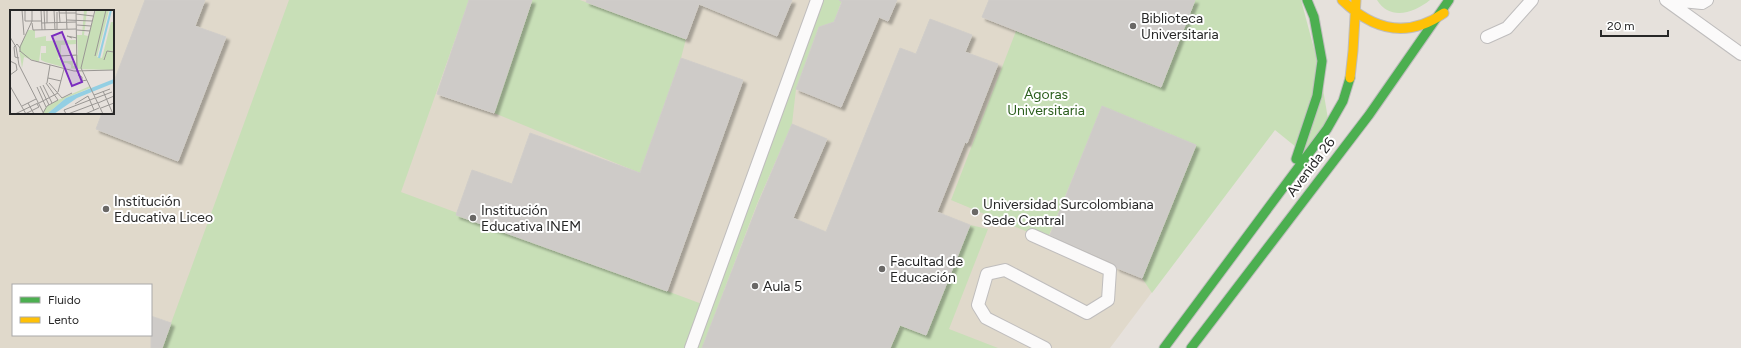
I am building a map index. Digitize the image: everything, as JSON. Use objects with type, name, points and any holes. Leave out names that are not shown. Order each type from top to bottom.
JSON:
[{"type":"main road","points":[[1287,183],[1317,96],[1322,61],[1314,17],[1307,0]]},
{"type":"main road","points":[[1342,0],[1355,13],[1370,22],[1385,28],[1420,26],[1436,20],[1459,0]]},
{"type":"main road","name":"Avenida 26","points":[[1164,348],[1331,123],[1343,101],[1351,73],[1355,39],[1356,0]]},
{"type":"main road","name":"Avenida 26","points":[[1191,348],[1369,115],[1449,0]]},
{"type":"lane","points":[[691,348],[817,0]]},
{"type":"lane","points":[[1487,37],[1507,28],[1532,0]]},
{"type":"lane","points":[[1666,0],[1741,54]]},
{"type":"lane","points":[[1672,0],[1702,3],[1707,0]]},
{"type":"lane","points":[[1032,235],[1110,270],[1108,300],[1087,312],[1005,270],[987,274],[978,305],[986,318],[1045,348]]},
{"type":"shaded area","points":[[0,0],[1283,0],[1273,131],[1110,348],[0,348]]},
{"type":"green space","points":[[289,0],[469,0],[401,192],[702,304],[822,0],[842,0],[834,22],[819,27],[796,89],[792,124],[757,204],[702,348],[162,348]]},
{"type":"green space","points":[[532,0],[580,0],[686,39],[681,58],[640,173],[494,113]]},
{"type":"green space","name":"Ágoras Universitaria","points":[[1195,0],[1301,0],[1320,71],[1329,125],[1307,156],[1275,130],[1152,293],[1142,278],[1196,145],[1102,107],[1047,240],[951,200],[1016,31],[1161,87]]},
{"type":"green space","points":[[1377,0],[1430,0],[1424,5],[1410,11],[1395,13],[1382,7]]},
{"type":"green space","points":[[970,225],[988,229],[949,329],[998,348],[890,348],[900,325],[926,335]]},
{"type":"building","points":[[145,0],[205,0],[195,26],[226,37],[178,161],[96,129],[102,114],[114,114],[114,81]]},
{"type":"building","points":[[469,0],[532,0],[494,113],[437,94]]},
{"type":"building","points":[[587,0],[792,0],[777,36],[699,4],[686,39],[586,2]]},
{"type":"building","points":[[839,0],[897,0],[888,21],[879,17],[841,107],[796,89],[819,27],[834,22],[842,2]]},
{"type":"building","name":"Biblioteca Universitaria","points":[[989,0],[1195,0],[1161,87],[982,17]]},
{"type":"building","points":[[930,19],[972,35],[965,52],[998,64],[967,143],[965,142],[937,212],[970,225],[926,335],[900,325],[890,348],[702,348],[758,204],[792,124],[827,139],[793,218],[826,232],[900,48],[916,54]]},
{"type":"building","points":[[681,58],[743,80],[667,291],[456,215],[472,170],[512,184],[530,133],[640,173]]},
{"type":"building","points":[[1102,106],[1196,145],[1142,278],[1117,268],[1113,263],[1050,235]]},
{"type":"building","points":[[152,316],[171,323],[162,348],[151,348]]},
{"type":"traffic: fast","points":[[1296,159],[1317,96],[1322,61],[1314,17],[1307,0]]},
{"type":"traffic: fast","points":[[1191,348],[1369,115],[1449,0]]},
{"type":"traffic: fast","points":[[1164,348],[1327,129],[1343,101],[1350,78]]},
{"type":"traffic: slow","points":[[1342,0],[1366,18],[1391,28],[1417,26],[1444,13]]},
{"type":"traffic: slow","points":[[1350,78],[1356,0]]},
{"type":"place","name":"Biblioteca Universitaria","points":[[1133,26]]},
{"type":"place","name":"Institución Educativa Liceo","points":[[106,209]]},
{"type":"place","name":"Universidad Surcolombiana Sede Central","points":[[975,212]]},
{"type":"place","name":"Institución Educativa INEM","points":[[473,218]]},
{"type":"place","name":"Facultad de Educación","points":[[882,269]]},
{"type":"place","name":"Aula 5","points":[[755,286]]}]
